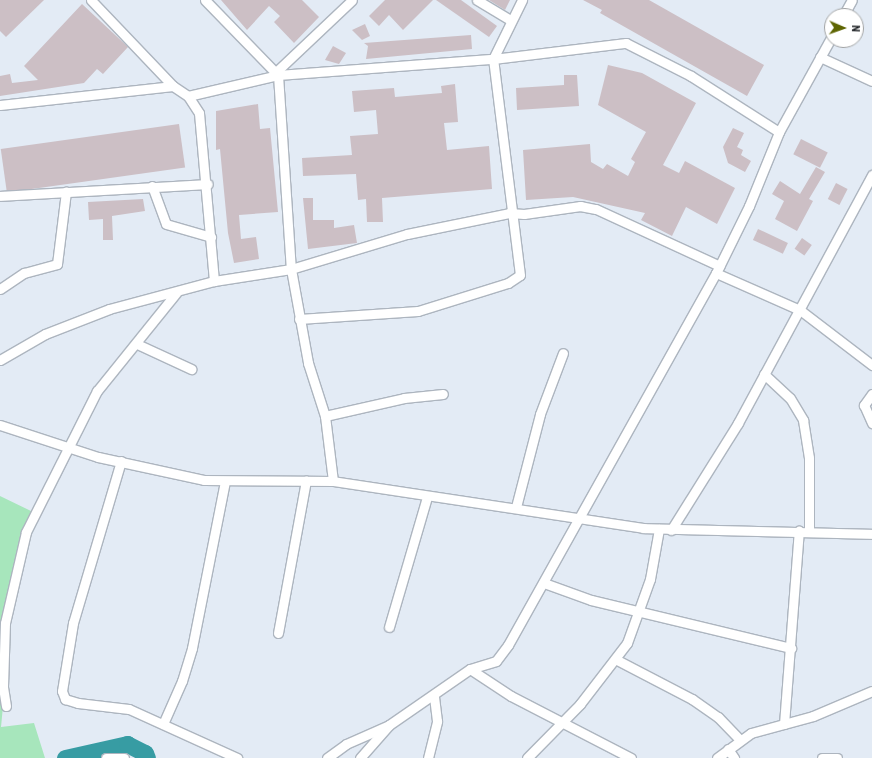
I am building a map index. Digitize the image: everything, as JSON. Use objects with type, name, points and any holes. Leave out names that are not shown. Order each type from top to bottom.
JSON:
[{"type":"street","points":[[91,0],[173,86],[188,96],[199,113],[208,184],[214,281]]},
{"type":"street","points":[[205,0],[277,73],[291,269],[298,319],[325,416],[332,481]]},
{"type":"street","points":[[277,73],[352,0]]},
{"type":"street","points":[[477,0],[510,20]]},
{"type":"street","points":[[298,319],[418,310],[515,280],[520,269],[509,212],[493,59],[510,20],[522,0]]},
{"type":"street","points":[[188,96],[277,73],[493,59],[626,43],[690,76],[779,132]]},
{"type":"street","points":[[327,758],[346,744],[389,725],[434,697],[470,669],[496,661],[544,583],[582,517],[718,269],[749,206],[779,132],[825,48]]},
{"type":"street","points":[[820,57],[872,81]]},
{"type":"street","points":[[0,105],[173,86]]},
{"type":"street","points":[[671,530],[708,473],[800,310],[872,175]]},
{"type":"street","points":[[0,196],[152,186],[208,184]]},
{"type":"street","points":[[152,186],[166,224],[211,237]]},
{"type":"street","points":[[0,290],[24,273],[57,264],[66,192]]},
{"type":"street","points":[[0,360],[83,317],[176,293],[214,281],[291,269],[407,234],[509,212],[524,214],[580,206],[596,209],[800,310],[872,365]]},
{"type":"street","points":[[6,706],[3,686],[5,623],[19,556],[34,514],[66,446],[97,391],[137,344],[176,293]]},
{"type":"street","points":[[137,344],[190,368]]},
{"type":"street","points":[[516,507],[540,414],[563,353]]},
{"type":"street","points":[[764,374],[790,398],[803,420],[809,458],[809,531]]},
{"type":"street","points":[[325,416],[404,398],[443,394]]},
{"type":"street","points":[[872,394],[864,405],[872,423]]},
{"type":"street","points":[[0,425],[66,446],[121,461],[225,482],[332,481],[427,497],[516,507],[671,530],[809,531],[872,534]]},
{"type":"street","points":[[121,461],[73,623],[62,690],[65,699],[129,709],[237,758]]},
{"type":"street","points":[[278,633],[306,481]]},
{"type":"street","points":[[163,724],[182,681],[192,648],[225,482]]},
{"type":"street","points":[[389,627],[427,497]]},
{"type":"street","points":[[527,758],[563,721],[617,660],[640,611],[659,529]]},
{"type":"street","points":[[784,724],[792,648],[799,531]]},
{"type":"street","points":[[544,583],[591,600],[792,648]]},
{"type":"street","points":[[617,660],[692,699],[718,718],[738,739]]},
{"type":"street","points":[[470,669],[511,696],[563,721],[631,758]]},
{"type":"street","points":[[717,758],[738,739],[813,716],[872,691]]},
{"type":"street","points":[[428,758],[437,722],[434,697]]},
{"type":"street","points":[[360,758],[389,725]]},
{"type":"street","points":[[728,749],[734,758]]},
{"type":"street","points":[[107,758],[124,758]]},
{"type":"street","points":[[822,758],[837,758]]},
{"type":"green space","points":[[0,496],[31,511],[12,612],[1,727],[34,723],[45,758],[0,758]]},
{"type":"building","points":[[0,0],[44,0],[6,37],[0,31]]},
{"type":"building","points":[[221,0],[302,0],[319,17],[294,43],[274,22],[280,16],[269,6],[247,30]]},
{"type":"building","points":[[385,0],[433,0],[403,30],[389,15],[379,26],[369,16]]},
{"type":"building","points":[[436,0],[461,0],[497,26],[489,37]]},
{"type":"building","points":[[489,0],[510,0],[505,10]]},
{"type":"building","points":[[583,0],[649,0],[764,65],[747,96],[600,13],[602,10]]},
{"type":"building","points":[[82,4],[128,47],[103,74],[97,69],[84,83],[0,96],[0,76],[10,74],[12,83],[38,80],[24,66]]},
{"type":"building","points":[[365,24],[370,36],[362,40],[352,30]]},
{"type":"building","points":[[471,35],[472,49],[366,59],[368,46],[364,43]]},
{"type":"building","points":[[333,46],[346,53],[339,64],[325,60]]},
{"type":"building","points":[[608,65],[642,73],[696,103],[663,165],[679,173],[685,161],[735,188],[717,224],[686,207],[672,236],[641,220],[645,213],[573,197],[526,200],[523,150],[590,144],[591,162],[603,169],[607,164],[628,176],[635,162],[631,159],[646,132],[598,105]]},
{"type":"building","points":[[564,75],[577,75],[579,106],[517,110],[516,88],[564,85]]},
{"type":"building","points":[[455,84],[458,122],[444,123],[447,150],[489,146],[492,189],[382,198],[383,222],[367,222],[366,199],[358,200],[356,174],[303,176],[302,158],[352,155],[350,136],[378,134],[376,110],[354,112],[352,91],[394,88],[395,97],[442,93],[441,86]]},
{"type":"building","points":[[258,104],[260,129],[270,128],[278,212],[239,215],[241,239],[256,237],[259,259],[234,263],[228,233],[220,149],[216,150],[216,111]]},
{"type":"building","points":[[179,124],[185,168],[7,193],[1,149]]},
{"type":"building","points":[[733,128],[744,133],[737,147],[743,150],[741,155],[751,161],[745,172],[728,163],[723,147]]},
{"type":"building","points":[[801,139],[828,153],[820,168],[793,154]]},
{"type":"building","points":[[816,167],[825,172],[809,199],[813,201],[797,231],[775,219],[784,201],[772,194],[780,181],[800,194]]},
{"type":"building","points":[[836,183],[848,189],[839,205],[828,199]]},
{"type":"building","points":[[303,198],[313,198],[313,220],[334,220],[334,228],[354,225],[357,243],[308,249]]},
{"type":"building","points":[[143,199],[145,211],[112,216],[113,240],[103,240],[103,219],[89,220],[88,202]]},
{"type":"building","points":[[758,229],[788,243],[783,254],[753,240]]},
{"type":"building","points":[[802,238],[812,245],[804,256],[795,249]]},
{"type":"waterway","points":[[65,758],[127,744],[145,753],[147,758]]}]
